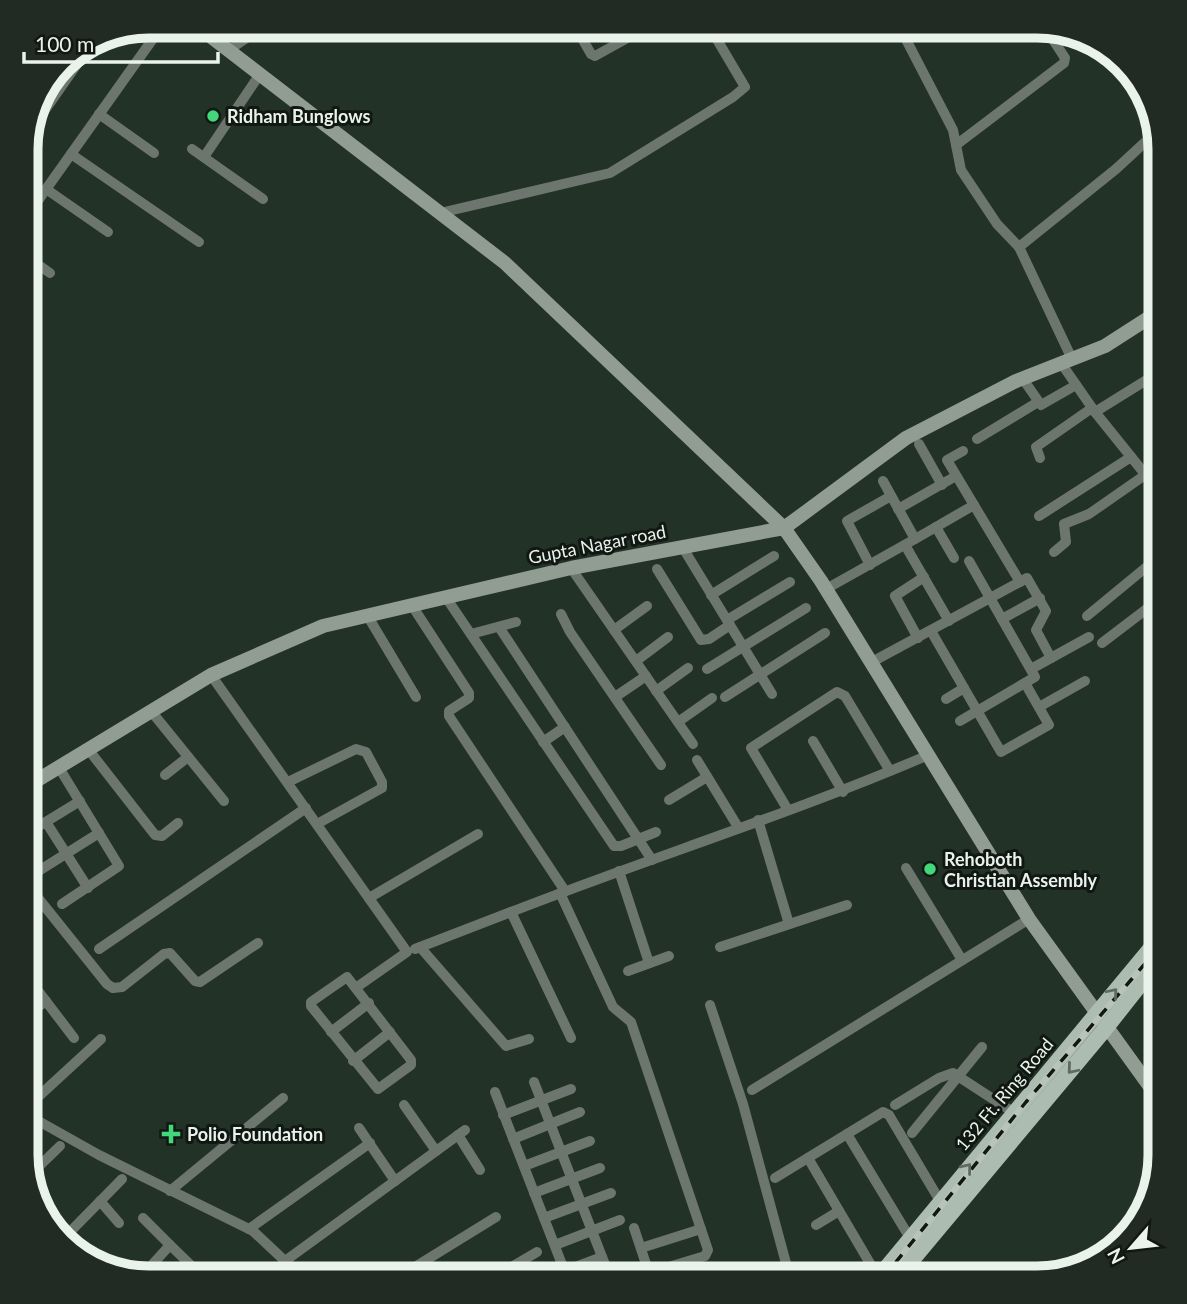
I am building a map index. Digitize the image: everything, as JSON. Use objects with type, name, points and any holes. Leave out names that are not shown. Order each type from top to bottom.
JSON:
[{"type":"main road","name":"132 Ft. Ring Road","points":[[887,1266],[1148,951]]},
{"type":"main road","name":"132 Ft. Ring Road","points":[[906,1266],[1148,974]]},
{"type":"street","points":[[39,199],[153,39]]},
{"type":"street","points":[[214,39],[505,263],[784,528],[826,589],[926,756],[1029,919],[1105,1029],[1148,1085]]},
{"type":"street","points":[[229,50],[245,39]]},
{"type":"street","points":[[584,39],[595,56],[626,39]]},
{"type":"street","points":[[440,213],[610,173],[733,97],[745,87],[717,39]]},
{"type":"street","points":[[906,39],[953,130],[961,170],[968,184],[997,224],[1018,247],[1076,385],[1148,479]]},
{"type":"street","points":[[956,145],[1064,64],[1065,58],[1053,40]]},
{"type":"street","points":[[48,106],[75,67]]},
{"type":"street","points":[[204,157],[260,74]]},
{"type":"street","points":[[99,114],[155,153]]},
{"type":"street","points":[[1018,247],[1116,169],[1147,140]]},
{"type":"street","points":[[192,149],[262,199]]},
{"type":"street","points":[[71,153],[199,242]]},
{"type":"street","points":[[46,189],[108,232]]},
{"type":"street","points":[[39,265],[50,273]]},
{"type":"street","name":"Gupta Nagar road","points":[[39,778],[211,675],[323,625],[571,568],[784,528],[906,438],[1023,379],[1105,346],[1148,318]]},
{"type":"street","points":[[1040,458],[1036,447],[1148,378]]},
{"type":"street","points":[[1023,379],[1041,405],[1076,385]]},
{"type":"street","points":[[977,439],[1038,402]]},
{"type":"street","points":[[919,444],[942,485]]},
{"type":"street","points":[[963,451],[947,460],[1020,582]]},
{"type":"street","points":[[1039,516],[1130,457]]},
{"type":"street","points":[[1054,552],[1066,542],[1063,524],[1089,514],[1145,475]]},
{"type":"street","points":[[898,509],[957,476]]},
{"type":"street","points":[[883,481],[898,509],[924,578],[949,621]]},
{"type":"street","points":[[870,565],[847,521],[891,496]]},
{"type":"street","points":[[826,589],[974,505]]},
{"type":"street","points":[[936,527],[954,558]]},
{"type":"street","points":[[683,548],[772,694]]},
{"type":"street","points":[[711,594],[774,556]]},
{"type":"street","points":[[960,721],[1035,677],[969,561]]},
{"type":"street","points":[[1087,617],[1148,566]]},
{"type":"street","points":[[571,568],[693,744]]},
{"type":"street","points":[[657,569],[701,640],[709,639],[728,623],[790,582]]},
{"type":"street","points":[[918,638],[895,596],[924,578]]},
{"type":"street","points":[[870,663],[1029,579],[1046,615],[1036,630],[1051,658]]},
{"type":"street","points":[[445,596],[614,846],[621,846],[656,832]]},
{"type":"street","points":[[1002,619],[1040,598]]},
{"type":"street","points":[[411,604],[469,693],[469,698],[449,710],[449,716],[563,892],[613,1007],[631,1022],[708,1250],[705,1256],[673,1266]]},
{"type":"street","points":[[614,631],[647,606]]},
{"type":"street","points":[[707,669],[806,608]]},
{"type":"street","points":[[1102,643],[1148,608]]},
{"type":"street","points":[[561,614],[661,765]]},
{"type":"street","points":[[367,615],[416,697]]},
{"type":"street","points":[[471,634],[516,622]]},
{"type":"street","points":[[499,627],[652,860]]},
{"type":"street","points":[[931,631],[1001,752],[1049,727],[1025,683]]},
{"type":"street","points":[[725,697],[825,633]]},
{"type":"street","points":[[1031,669],[1089,637]]},
{"type":"street","points":[[636,661],[668,638]]},
{"type":"street","points":[[656,691],[688,668]]},
{"type":"street","points":[[211,675],[407,952]]},
{"type":"street","points":[[615,697],[646,676]]},
{"type":"street","points":[[1040,707],[1085,681]]},
{"type":"street","points":[[946,699],[964,688]]},
{"type":"street","points":[[788,810],[751,747],[837,692],[845,695],[890,771]]},
{"type":"street","points":[[678,722],[712,698]]},
{"type":"street","points":[[150,711],[224,801]]},
{"type":"street","points":[[543,741],[565,727]]},
{"type":"street","points":[[813,741],[843,792]]},
{"type":"street","points":[[88,749],[155,835],[162,836],[178,822]]},
{"type":"street","points":[[288,782],[356,749],[366,752],[382,782],[382,788],[317,824]]},
{"type":"street","points":[[357,987],[407,952],[738,827],[843,792],[926,756]]},
{"type":"street","points":[[165,775],[188,757]]},
{"type":"street","points":[[697,760],[738,827]]},
{"type":"street","points":[[58,766],[119,866],[62,904]]},
{"type":"street","points":[[669,800],[707,777]]},
{"type":"street","points":[[39,826],[79,801]]},
{"type":"street","points":[[99,949],[306,808]]},
{"type":"street","points":[[758,820],[789,925]]},
{"type":"street","points":[[46,822],[88,888]]},
{"type":"street","points":[[39,871],[99,833]]},
{"type":"street","points":[[369,898],[478,834]]},
{"type":"street","points":[[906,868],[962,960]]},
{"type":"street","points":[[619,871],[649,963]]},
{"type":"street","points":[[39,905],[113,988],[122,986],[164,954],[170,953],[195,981],[200,982],[258,943]]},
{"type":"street","points":[[720,947],[847,905]]},
{"type":"street","points":[[511,912],[571,1038]]},
{"type":"street","points":[[752,1090],[1029,919]]},
{"type":"street","points":[[420,947],[506,1046],[529,1039]]},
{"type":"street","points":[[628,971],[669,956]]},
{"type":"street","points":[[345,977],[357,987],[411,1058],[411,1065],[378,1089],[331,1032],[311,1002],[345,977]]},
{"type":"street","points":[[39,992],[74,1038]]},
{"type":"street","points":[[39,1006],[46,1001]]},
{"type":"street","points":[[331,1032],[369,1003]]},
{"type":"street","points":[[710,1005],[743,1104],[787,1266]]},
{"type":"street","points":[[353,1060],[390,1032]]},
{"type":"street","points":[[39,1096],[101,1039]]},
{"type":"street","points":[[912,1133],[982,1047]]},
{"type":"street","points":[[895,1105],[939,1078],[958,1074],[1013,1112]]},
{"type":"street","points":[[534,1082],[608,1266]]},
{"type":"street","points":[[503,1115],[571,1088]]},
{"type":"street","points":[[495,1092],[565,1266]]},
{"type":"street","points":[[170,1191],[283,1098]]},
{"type":"street","points":[[404,1105],[436,1151]]},
{"type":"street","points":[[513,1139],[580,1112]]},
{"type":"street","points":[[775,1178],[886,1113],[940,1201]]},
{"type":"street","points":[[39,1121],[170,1191],[249,1229],[290,1266]]},
{"type":"street","points":[[359,1128],[395,1181]]},
{"type":"street","points":[[285,1261],[462,1132],[480,1170]]},
{"type":"street","points":[[846,1134],[910,1238]]},
{"type":"street","points":[[524,1166],[590,1141]]},
{"type":"street","points":[[249,1229],[370,1143]]},
{"type":"street","points":[[40,1166],[60,1146]]},
{"type":"street","points":[[808,1158],[872,1266]]},
{"type":"street","points":[[534,1193],[600,1168]]},
{"type":"street","points":[[70,1231],[122,1179]]},
{"type":"street","points":[[544,1219],[611,1193]]},
{"type":"street","points":[[100,1201],[119,1223]]},
{"type":"street","points":[[816,1225],[839,1211]]},
{"type":"street","points":[[416,1266],[496,1217]]},
{"type":"street","points":[[142,1218],[189,1266]]},
{"type":"street","points":[[555,1245],[620,1220]]},
{"type":"street","points":[[634,1228],[644,1266]]},
{"type":"street","points":[[641,1248],[701,1229]]},
{"type":"street","points":[[151,1266],[170,1244]]},
{"type":"street","points":[[513,1266],[537,1252]]},
{"type":"street","points":[[575,1266],[602,1257]]},
{"type":"street","points":[[911,1260],[919,1266]]},
{"type":"railway","points":[[893,1266],[1026,1102],[1148,960]]},
{"type":"place","name":"Ridham Bunglows","points":[[213,116]]},
{"type":"place","name":"Rehoboth Christian Assembly","points":[[930,869]]},
{"type":"place","name":"Polio Foundation","points":[[171,1134]]}]
